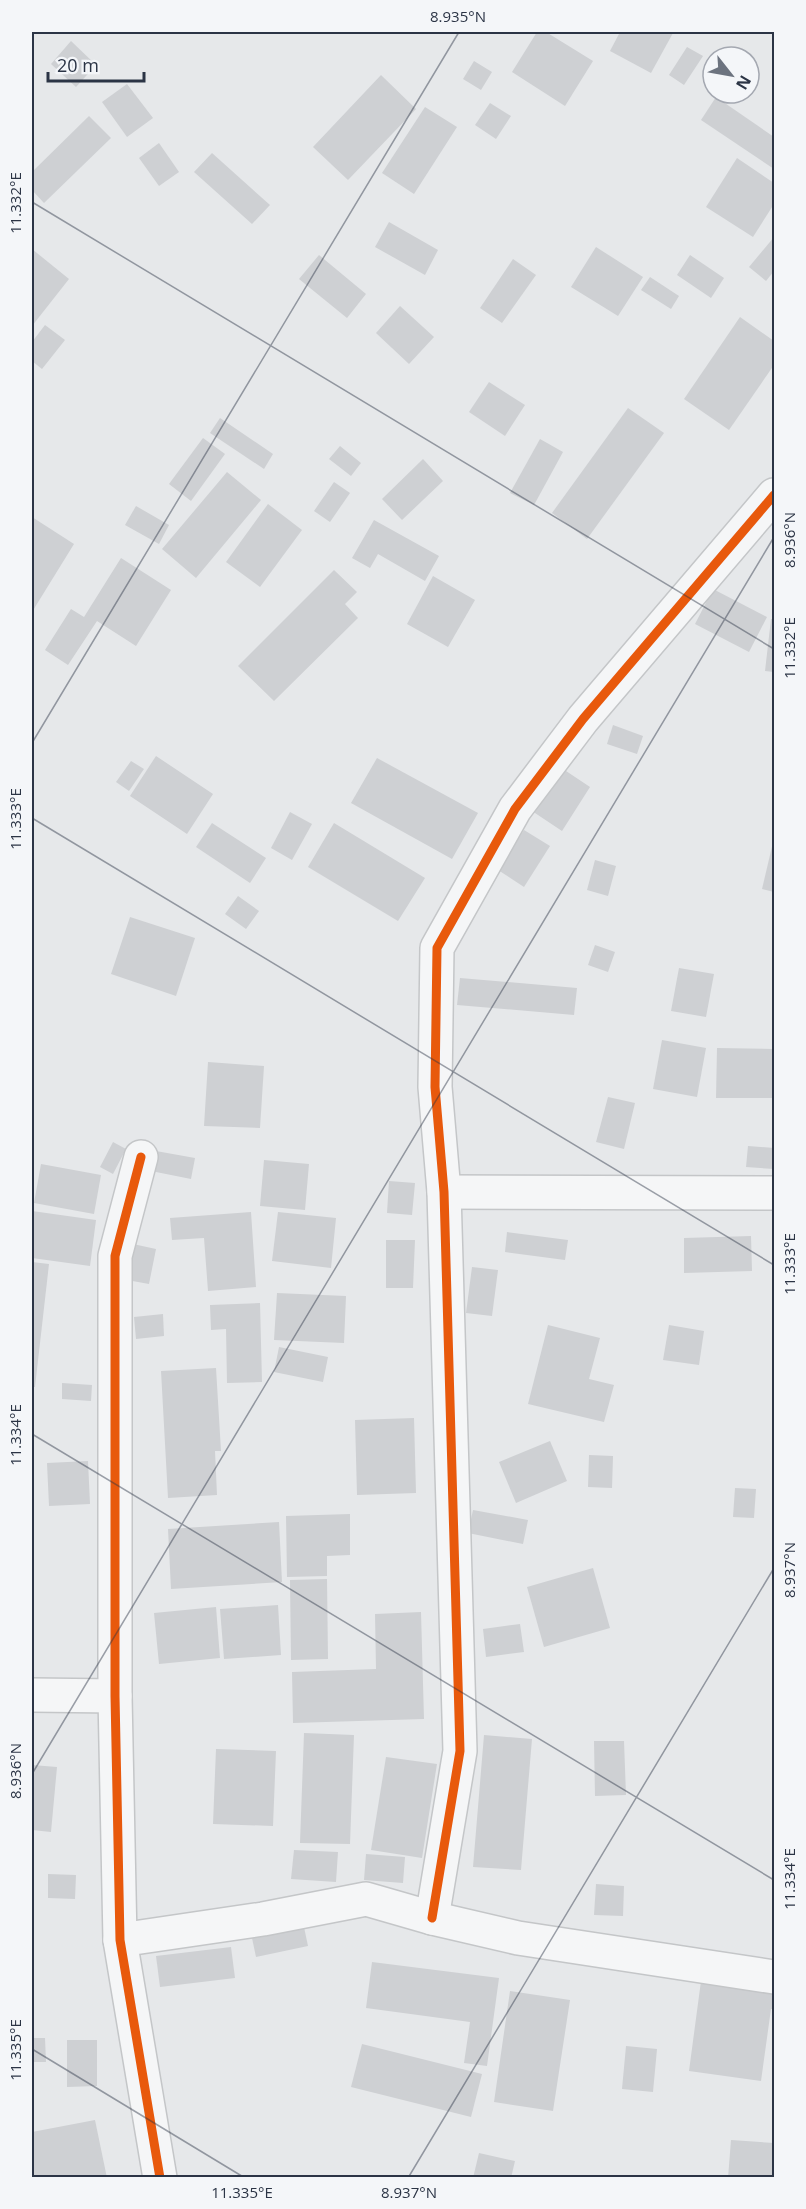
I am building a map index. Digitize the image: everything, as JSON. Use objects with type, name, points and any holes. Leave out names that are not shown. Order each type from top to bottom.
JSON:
[{"type":"street","points":[[432,1918],[460,1751],[444,1192],[435,1087],[437,948],[515,809],[582,719],[774,495]]},
{"type":"street","points":[[141,1157],[115,1256],[115,1696],[120,1940],[160,2178]]},
{"type":"street","points":[[444,1192],[774,1193]]},
{"type":"street","points":[[32,1695],[115,1696]]},
{"type":"street","points":[[120,1940],[263,1919],[366,1899],[432,1918],[518,1938],[774,1977]]},
{"type":"building","points":[[537,32],[546,32],[593,61],[565,106],[512,72]]},
{"type":"building","points":[[620,32],[673,33],[651,73],[610,51]]},
{"type":"building","points":[[71,41],[96,65],[76,87],[51,64]]},
{"type":"building","points":[[687,47],[701,55],[701,59],[684,85],[669,75]]},
{"type":"building","points":[[474,61],[492,72],[481,90],[463,79]]},
{"type":"building","points":[[381,75],[416,109],[348,180],[313,147]]},
{"type":"building","points":[[127,84],[153,118],[127,137],[102,102]]},
{"type":"building","points":[[490,103],[511,116],[496,139],[475,125]]},
{"type":"building","points":[[711,105],[728,105],[774,137],[774,169],[701,120]]},
{"type":"building","points":[[425,107],[457,127],[414,194],[382,173]]},
{"type":"building","points":[[89,116],[111,138],[44,203],[32,190],[32,172]]},
{"type":"building","points":[[159,143],[179,172],[159,186],[139,158]]},
{"type":"building","points":[[212,153],[270,205],[252,224],[194,172]]},
{"type":"building","points":[[737,158],[774,183],[774,204],[753,237],[706,207]]},
{"type":"building","points":[[389,222],[438,250],[425,275],[375,247]]},
{"type":"building","points":[[774,237],[774,271],[766,281],[749,267]]},
{"type":"building","points":[[596,247],[643,277],[618,316],[571,287]]},
{"type":"building","points":[[32,249],[69,279],[32,326]]},
{"type":"building","points":[[319,255],[366,294],[347,318],[299,279]]},
{"type":"building","points":[[690,255],[724,278],[711,298],[677,275]]},
{"type":"building","points":[[513,259],[536,275],[502,323],[480,308]]},
{"type":"building","points":[[650,277],[679,296],[671,309],[641,290]]},
{"type":"building","points":[[400,306],[434,337],[409,364],[376,333]]},
{"type":"building","points":[[740,317],[774,341],[774,365],[729,430],[684,399]]},
{"type":"building","points":[[45,325],[65,340],[42,369],[32,361],[32,342]]},
{"type":"building","points":[[489,382],[525,405],[505,436],[469,412]]},
{"type":"building","points":[[628,408],[664,433],[587,539],[552,513]]},
{"type":"building","points":[[220,418],[273,454],[264,469],[210,433]]},
{"type":"building","points":[[203,438],[225,454],[191,501],[169,484]]},
{"type":"building","points":[[540,439],[563,452],[534,505],[510,493]]},
{"type":"building","points":[[340,446],[361,463],[351,476],[329,459]]},
{"type":"building","points":[[423,459],[443,481],[402,520],[382,499]]},
{"type":"building","points":[[227,472],[261,500],[196,578],[162,549]]},
{"type":"building","points":[[334,482],[350,493],[330,522],[314,511]]},
{"type":"building","points":[[268,504],[302,530],[260,587],[226,562]]},
{"type":"building","points":[[136,506],[169,525],[159,544],[125,525]]},
{"type":"building","points":[[32,517],[74,544],[32,612]]},
{"type":"building","points":[[374,520],[439,556],[425,581],[378,554],[370,568],[352,558]]},
{"type":"building","points":[[121,558],[171,590],[136,646],[97,621],[68,665],[45,650],[71,609],[84,617]]},
{"type":"building","points":[[334,570],[357,592],[345,604],[358,618],[274,701],[238,666]]},
{"type":"building","points":[[433,576],[475,600],[448,647],[407,624]]},
{"type":"building","points":[[713,589],[767,617],[749,652],[695,624]]},
{"type":"building","points":[[771,619],[774,619],[774,672],[765,671]]},
{"type":"building","points":[[613,725],[643,736],[637,754],[607,744]]},
{"type":"building","points":[[156,756],[213,794],[187,834],[130,796]]},
{"type":"building","points":[[377,758],[478,813],[452,859],[351,803]]},
{"type":"building","points":[[131,761],[144,769],[129,791],[116,782]]},
{"type":"building","points":[[560,767],[590,787],[562,831],[532,811]]},
{"type":"building","points":[[290,812],[312,824],[292,860],[271,848]]},
{"type":"building","points":[[212,823],[266,858],[250,883],[196,847]]},
{"type":"building","points":[[334,823],[425,878],[398,921],[308,867]]},
{"type":"building","points":[[524,830],[550,846],[524,887],[498,870]]},
{"type":"building","points":[[774,838],[774,892],[762,889]]},
{"type":"building","points":[[595,860],[616,866],[608,896],[587,890]]},
{"type":"building","points":[[238,896],[259,911],[246,929],[225,914]]},
{"type":"building","points":[[130,917],[195,938],[176,996],[111,974]]},
{"type":"building","points":[[595,945],[615,952],[608,972],[588,965]]},
{"type":"building","points":[[679,968],[714,974],[706,1017],[671,1011]]},
{"type":"building","points":[[460,978],[577,988],[574,1015],[457,1005]]},
{"type":"building","points":[[662,1040],[706,1048],[697,1097],[653,1089]]},
{"type":"building","points":[[717,1048],[774,1049],[774,1098],[716,1098]]},
{"type":"building","points":[[208,1062],[264,1066],[260,1128],[204,1126]]},
{"type":"building","points":[[608,1097],[635,1103],[624,1149],[596,1142]]},
{"type":"building","points":[[113,1142],[126,1149],[113,1174],[100,1167]]},
{"type":"building","points":[[748,1146],[774,1148],[774,1169],[746,1167]]},
{"type":"building","points":[[156,1151],[195,1158],[191,1179],[151,1171]]},
{"type":"building","points":[[264,1160],[309,1164],[305,1210],[260,1206]]},
{"type":"building","points":[[41,1164],[101,1175],[94,1214],[34,1203]]},
{"type":"building","points":[[389,1181],[415,1183],[412,1215],[387,1213]]},
{"type":"building","points":[[32,1211],[96,1220],[90,1266],[32,1258]]},
{"type":"building","points":[[251,1212],[256,1287],[208,1291],[204,1238],[172,1240],[170,1218]]},
{"type":"building","points":[[278,1212],[336,1218],[331,1268],[272,1261]]},
{"type":"building","points":[[507,1232],[568,1240],[565,1260],[505,1252]]},
{"type":"building","points":[[751,1236],[752,1271],[684,1273],[684,1238]]},
{"type":"building","points":[[386,1240],[415,1240],[413,1288],[386,1288]]},
{"type":"building","points":[[133,1244],[156,1249],[149,1284],[127,1280]]},
{"type":"building","points":[[32,1262],[49,1264],[35,1387],[32,1387]]},
{"type":"building","points":[[472,1267],[498,1270],[492,1316],[466,1313]]},
{"type":"building","points":[[277,1293],[346,1296],[344,1343],[274,1340]]},
{"type":"building","points":[[260,1303],[262,1382],[227,1383],[226,1329],[211,1330],[210,1305]]},
{"type":"building","points":[[163,1314],[164,1336],[136,1339],[134,1317]]},
{"type":"building","points":[[548,1325],[600,1338],[589,1379],[614,1385],[604,1422],[528,1404]]},
{"type":"building","points":[[669,1325],[704,1331],[699,1365],[663,1360]]},
{"type":"building","points":[[279,1347],[328,1357],[323,1382],[274,1372]]},
{"type":"building","points":[[216,1368],[221,1451],[215,1451],[217,1495],[168,1498],[161,1371]]},
{"type":"building","points":[[62,1383],[92,1385],[91,1401],[62,1399]]},
{"type":"building","points":[[414,1418],[416,1493],[357,1495],[355,1420]]},
{"type":"building","points":[[550,1441],[567,1481],[516,1503],[499,1462]]},
{"type":"building","points":[[589,1455],[613,1456],[612,1488],[588,1487]]},
{"type":"building","points":[[88,1461],[90,1504],[49,1506],[47,1463]]},
{"type":"building","points":[[735,1488],[756,1489],[754,1518],[733,1517]]},
{"type":"building","points":[[473,1510],[528,1520],[523,1544],[468,1533]]},
{"type":"building","points":[[350,1514],[350,1555],[327,1556],[327,1576],[287,1577],[286,1516]]},
{"type":"building","points":[[279,1522],[282,1582],[171,1589],[168,1529]]},
{"type":"building","points":[[593,1568],[610,1628],[544,1647],[527,1587]]},
{"type":"building","points":[[327,1579],[328,1659],[291,1660],[290,1580]]},
{"type":"building","points":[[278,1605],[281,1655],[224,1659],[220,1609]]},
{"type":"building","points":[[216,1607],[220,1658],[159,1664],[154,1613]]},
{"type":"building","points":[[421,1612],[424,1719],[293,1723],[292,1672],[376,1669],[375,1614]]},
{"type":"building","points":[[520,1624],[524,1652],[486,1657],[483,1629]]},
{"type":"building","points":[[304,1733],[354,1735],[350,1844],[300,1843]]},
{"type":"building","points":[[484,1735],[532,1739],[521,1870],[473,1867]]},
{"type":"building","points":[[594,1741],[624,1741],[626,1795],[595,1796]]},
{"type":"building","points":[[216,1749],[276,1751],[273,1826],[213,1824]]},
{"type":"building","points":[[386,1757],[437,1764],[422,1858],[371,1850]]},
{"type":"building","points":[[32,1765],[57,1767],[51,1832],[32,1830]]},
{"type":"building","points":[[294,1850],[338,1852],[336,1882],[291,1879]]},
{"type":"building","points":[[366,1854],[405,1857],[403,1883],[364,1880]]},
{"type":"building","points":[[48,1874],[76,1875],[75,1899],[48,1898]]},
{"type":"building","points":[[596,1884],[624,1886],[623,1916],[594,1915]]},
{"type":"building","points":[[304,1927],[308,1946],[256,1957],[252,1938]]},
{"type":"building","points":[[231,1947],[235,1978],[160,1987],[156,1956]]},
{"type":"building","points":[[372,1962],[499,1978],[487,2066],[464,2063],[470,2022],[366,2008]]},
{"type":"building","points":[[701,1981],[774,1991],[774,2009],[771,2009],[761,2081],[689,2071]]},
{"type":"building","points":[[510,1991],[570,2000],[553,2111],[494,2102]]},
{"type":"building","points":[[32,2038],[45,2038],[46,2062],[32,2062]]},
{"type":"building","points":[[67,2040],[97,2040],[97,2086],[67,2087]]},
{"type":"building","points":[[362,2044],[482,2074],[471,2117],[351,2087]]},
{"type":"building","points":[[626,2046],[657,2049],[653,2092],[622,2089]]},
{"type":"building","points":[[95,2120],[107,2178],[32,2178],[32,2132]]},
{"type":"building","points":[[731,2140],[774,2143],[774,2178],[728,2178]]},
{"type":"building","points":[[479,2153],[515,2161],[511,2178],[473,2178]]},
{"type":"cycle path","points":[[432,1918],[460,1751],[444,1192],[435,1087],[437,948],[515,809],[583,719],[774,495]]},
{"type":"cycle path","points":[[141,1157],[115,1256],[115,1696],[120,1940],[160,2178]]}]
